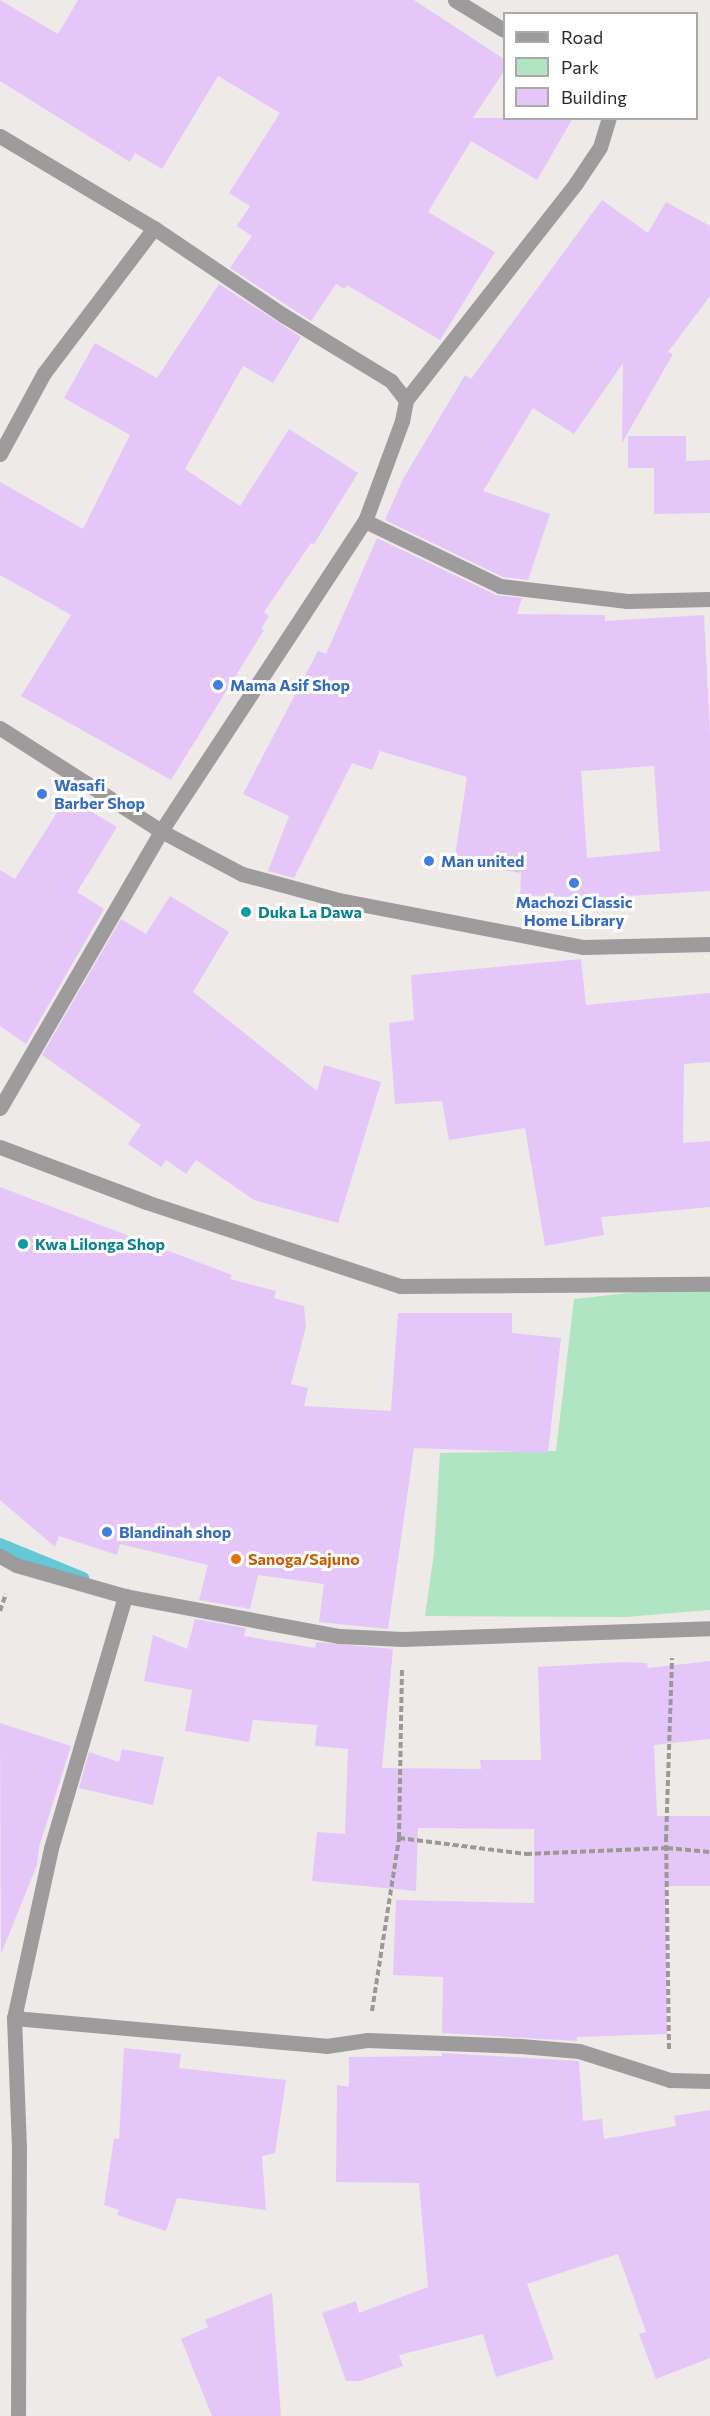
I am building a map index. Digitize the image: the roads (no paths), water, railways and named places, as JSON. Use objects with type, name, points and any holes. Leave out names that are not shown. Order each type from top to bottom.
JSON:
[{"type":"street","points":[[455,0],[503,29]]},
{"type":"street","points":[[0,1108],[161,831],[365,521],[402,421],[406,400],[576,183],[600,147],[608,120]]},
{"type":"street","points":[[0,136],[154,228],[283,315],[391,381],[406,400]]},
{"type":"street","points":[[0,454],[44,373],[154,228]]},
{"type":"street","points":[[365,521],[500,586],[627,601],[710,599]]},
{"type":"street","points":[[0,728],[161,831],[242,874],[339,900],[584,947],[710,944]]},
{"type":"street","points":[[0,1147],[146,1202],[400,1286],[710,1284]]},
{"type":"street","points":[[0,1556],[16,1565],[125,1596],[339,1636],[402,1639],[710,1629]]},
{"type":"street","points":[[18,2416],[19,2148],[14,2018],[51,1848],[125,1596]]},
{"type":"street","points":[[14,2018],[326,2046],[367,2040],[579,2051],[670,2080],[710,2081]]},
{"type":"waterway","points":[[0,1544],[83,1578]]},
{"type":"place","name":"Mama Asif Shop","points":[[218,685]]},
{"type":"place","name":"Wasafi Barber Shop","points":[[42,794]]},
{"type":"place","name":"Man united","points":[[429,861]]},
{"type":"place","name":"Machozi Classic Home Library","points":[[574,883]]},
{"type":"place","name":"Duka La Dawa","points":[[246,912]]},
{"type":"place","name":"Kwa Lilonga Shop","points":[[23,1244]]},
{"type":"place","name":"Blandinah shop","points":[[107,1532]]},
{"type":"place","name":"Sanoga/Sajuno","points":[[236,1559]]}]
